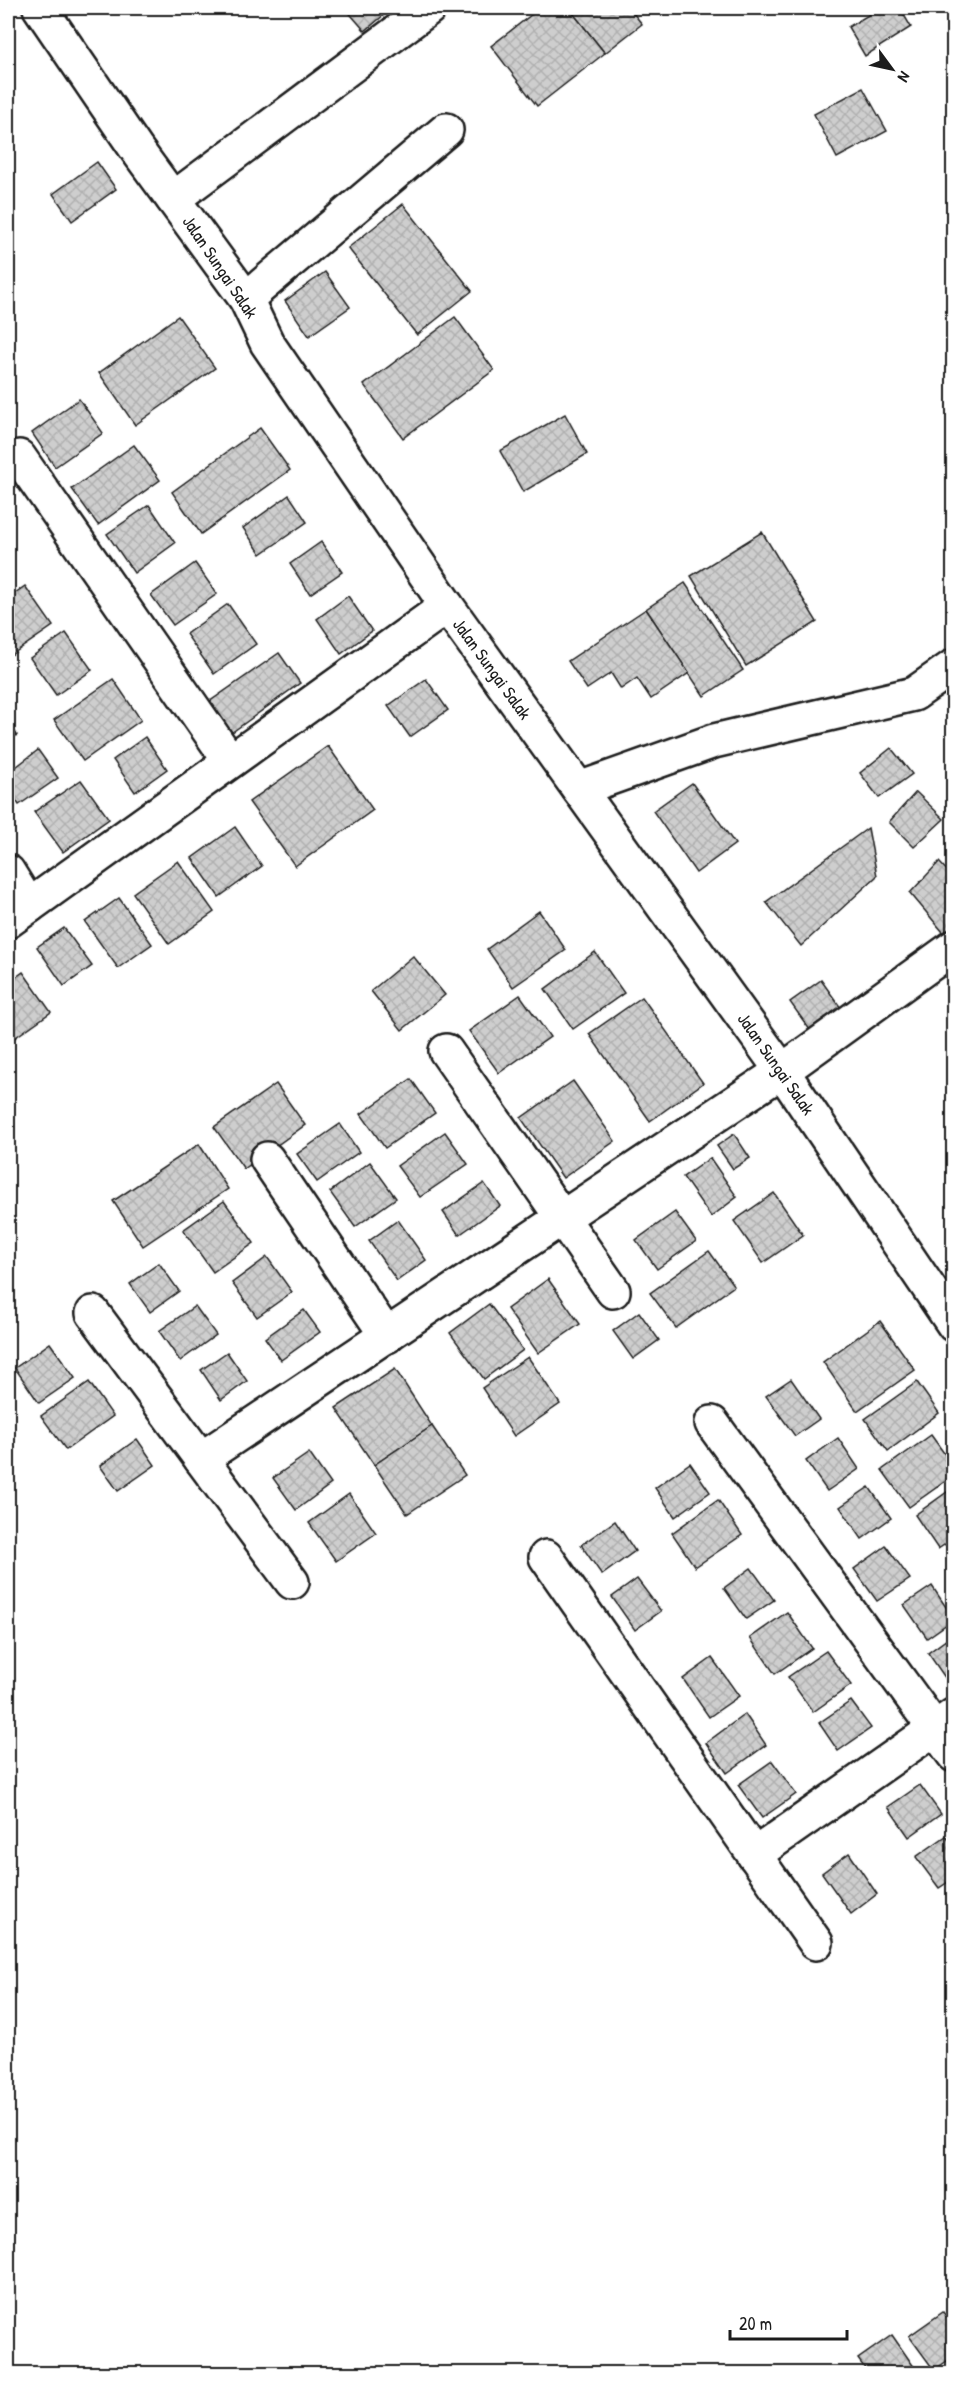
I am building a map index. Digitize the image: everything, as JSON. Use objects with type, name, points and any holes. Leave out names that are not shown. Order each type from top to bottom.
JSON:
[{"type":"street","name":"Jalan Sungai Salak","points":[[40,8],[173,199],[246,299],[267,343],[447,606],[782,1071],[954,1325]]},
{"type":"street","points":[[173,199],[429,8]]},
{"type":"street","points":[[246,299],[446,130]]},
{"type":"street","points":[[20,457],[230,761]]},
{"type":"street","points":[[8,872],[18,913],[447,606]]},
{"type":"street","points":[[579,789],[714,741],[914,694],[954,666]]},
{"type":"street","points":[[201,1459],[782,1071],[954,947]]},
{"type":"street","points":[[446,1051],[613,1291]]},
{"type":"street","points":[[267,1159],[387,1336]]},
{"type":"street","points":[[93,1312],[292,1582]]},
{"type":"street","points":[[712,1423],[944,1722],[954,1755]]},
{"type":"street","points":[[546,1557],[816,1943]]},
{"type":"street","points":[[754,1855],[944,1722]]},
{"type":"building","points":[[345,8],[392,8],[365,31]]},
{"type":"building","points":[[540,8],[569,8],[605,53],[537,106],[491,46]]},
{"type":"building","points":[[569,8],[629,8],[642,24],[605,53]]},
{"type":"building","points":[[880,8],[900,8],[911,27],[865,56],[848,27]]},
{"type":"building","points":[[863,88],[887,131],[837,158],[814,114]]},
{"type":"building","points":[[97,162],[116,189],[72,221],[53,194]]},
{"type":"building","points":[[403,204],[472,291],[417,335],[348,248]]},
{"type":"building","points":[[325,272],[350,307],[309,336],[285,301]]},
{"type":"building","points":[[178,316],[215,368],[135,425],[99,373]]},
{"type":"building","points":[[455,317],[494,370],[403,438],[364,385]]},
{"type":"building","points":[[79,399],[103,433],[55,467],[32,433]]},
{"type":"building","points":[[565,414],[587,454],[523,492],[500,451]]},
{"type":"building","points":[[260,428],[290,470],[201,534],[172,492]]},
{"type":"building","points":[[134,445],[160,480],[98,525],[72,489]]},
{"type":"building","points":[[289,495],[307,522],[261,554],[243,528]]},
{"type":"building","points":[[149,505],[175,543],[134,573],[107,534]]},
{"type":"building","points":[[762,532],[817,622],[746,666],[691,576]]},
{"type":"building","points":[[321,542],[342,572],[310,594],[290,564]]},
{"type":"building","points":[[195,563],[217,594],[173,625],[151,595]]},
{"type":"building","points":[[685,583],[743,670],[704,696],[646,609]]},
{"type":"building","points":[[25,586],[53,626],[8,657],[8,598]]},
{"type":"building","points":[[348,596],[372,631],[341,654],[317,619]]},
{"type":"building","points":[[228,604],[256,644],[214,674],[186,634]]},
{"type":"building","points":[[646,609],[689,673],[651,699],[637,678],[621,689],[611,673],[587,689],[568,661]]},
{"type":"building","points":[[66,633],[92,670],[56,695],[30,658]]},
{"type":"building","points":[[279,653],[300,683],[231,733],[209,702]]},
{"type":"building","points":[[113,679],[141,720],[83,761],[54,720]]},
{"type":"building","points":[[426,679],[448,710],[410,737],[388,706]]},
{"type":"building","points":[[8,722],[17,735],[8,742]]},
{"type":"building","points":[[145,737],[167,769],[135,792],[113,760]]},
{"type":"building","points":[[328,746],[373,810],[295,866],[249,802]]},
{"type":"building","points":[[891,748],[912,774],[879,798],[860,773]]},
{"type":"building","points":[[38,750],[58,778],[19,805],[8,788],[8,773]]},
{"type":"building","points":[[81,780],[109,819],[63,852],[34,812]]},
{"type":"building","points":[[692,783],[735,844],[696,873],[653,811]]},
{"type":"building","points":[[916,792],[944,819],[914,847],[889,822]]},
{"type":"building","points":[[235,827],[262,866],[219,897],[192,858]]},
{"type":"building","points":[[868,828],[877,876],[801,946],[766,902]]},
{"type":"building","points":[[178,861],[214,912],[169,944],[133,893]]},
{"type":"building","points":[[939,862],[954,878],[954,934],[948,938],[910,893]]},
{"type":"building","points":[[119,898],[152,944],[118,968],[85,922]]},
{"type":"building","points":[[539,911],[566,950],[513,987],[487,949]]},
{"type":"building","points":[[64,928],[92,966],[64,986],[37,947]]},
{"type":"building","points":[[595,952],[624,993],[573,1029],[545,989]]},
{"type":"building","points":[[413,956],[445,995],[402,1030],[371,991]]},
{"type":"building","points":[[23,972],[51,1012],[13,1039],[8,1031],[8,983]]},
{"type":"building","points":[[821,980],[846,1015],[815,1037],[790,1002]]},
{"type":"building","points":[[520,995],[550,1037],[499,1073],[469,1031]]},
{"type":"building","points":[[642,997],[703,1083],[650,1121],[589,1034]]},
{"type":"building","points":[[411,1079],[435,1113],[385,1148],[361,1114]]},
{"type":"building","points":[[573,1081],[615,1141],[563,1178],[521,1118]]},
{"type":"building","points":[[276,1084],[305,1125],[244,1169],[214,1127]]},
{"type":"building","points":[[340,1124],[359,1152],[317,1182],[297,1154]]},
{"type":"building","points":[[445,1132],[468,1164],[420,1197],[397,1166]]},
{"type":"building","points":[[734,1134],[750,1158],[733,1169],[717,1146]]},
{"type":"building","points":[[199,1144],[228,1189],[143,1246],[113,1201]]},
{"type":"building","points":[[710,1158],[737,1197],[711,1217],[683,1177]]},
{"type":"building","points":[[370,1162],[396,1198],[355,1227],[330,1192]]},
{"type":"building","points":[[484,1183],[500,1206],[459,1235],[443,1212]]},
{"type":"building","points":[[774,1193],[803,1235],[763,1263],[734,1221]]},
{"type":"building","points":[[224,1201],[254,1243],[213,1272],[183,1230]]},
{"type":"building","points":[[675,1212],[696,1241],[657,1269],[636,1240]]},
{"type":"building","points":[[398,1220],[426,1260],[397,1281],[369,1241]]},
{"type":"building","points":[[709,1251],[734,1286],[676,1328],[650,1293]]},
{"type":"building","points":[[267,1257],[292,1292],[257,1317],[232,1283]]},
{"type":"building","points":[[159,1263],[179,1291],[150,1312],[130,1284]]},
{"type":"building","points":[[548,1279],[580,1324],[538,1353],[507,1309]]},
{"type":"building","points":[[489,1304],[523,1350],[484,1379],[450,1333]]},
{"type":"building","points":[[195,1306],[216,1335],[180,1361],[159,1331]]},
{"type":"building","points":[[304,1310],[320,1332],[281,1360],[265,1338]]},
{"type":"building","points":[[639,1312],[659,1340],[633,1359],[613,1331]]},
{"type":"building","points":[[880,1321],[915,1370],[857,1411],[823,1362]]},
{"type":"building","points":[[50,1343],[75,1378],[39,1403],[15,1368]]},
{"type":"building","points":[[227,1352],[247,1381],[221,1400],[201,1370]]},
{"type":"building","points":[[528,1357],[560,1404],[514,1436],[482,1388]]},
{"type":"building","points":[[395,1369],[432,1426],[374,1465],[336,1408]]},
{"type":"building","points":[[791,1379],[819,1419],[795,1436],[766,1396]]},
{"type":"building","points":[[89,1382],[113,1416],[66,1450],[41,1416]]},
{"type":"building","points":[[917,1382],[939,1413],[888,1451],[865,1419]]},
{"type":"building","points":[[432,1426],[465,1475],[407,1514],[374,1465]]},
{"type":"building","points":[[931,1435],[954,1467],[954,1475],[909,1507],[882,1470]]},
{"type":"building","points":[[838,1438],[859,1469],[827,1491],[806,1461]]},
{"type":"building","points":[[137,1439],[155,1465],[118,1491],[100,1466]]},
{"type":"building","points":[[309,1453],[331,1484],[296,1510],[273,1478]]},
{"type":"building","points":[[690,1463],[710,1492],[675,1517],[655,1488]]},
{"type":"building","points":[[869,1487],[891,1518],[862,1539],[840,1507]]},
{"type":"building","points":[[954,1487],[954,1538],[938,1549],[915,1515]]},
{"type":"building","points":[[349,1494],[376,1533],[336,1561],[309,1523]]},
{"type":"building","points":[[718,1500],[742,1535],[695,1567],[672,1533]]},
{"type":"building","points":[[615,1521],[635,1551],[602,1575],[581,1545]]},
{"type":"building","points":[[886,1546],[910,1579],[877,1601],[854,1569]]},
{"type":"building","points":[[751,1568],[774,1600],[746,1619],[724,1588]]},
{"type":"building","points":[[637,1579],[661,1611],[635,1630],[612,1597]]},
{"type":"building","points":[[932,1586],[954,1619],[927,1638],[904,1605]]},
{"type":"building","points":[[787,1612],[812,1648],[775,1674],[750,1638]]},
{"type":"building","points":[[954,1634],[954,1678],[948,1682],[928,1653]]},
{"type":"building","points":[[826,1651],[851,1685],[813,1712],[788,1677]]},
{"type":"building","points":[[712,1658],[739,1696],[709,1717],[683,1679]]},
{"type":"building","points":[[851,1701],[871,1728],[838,1751],[819,1723]]},
{"type":"building","points":[[745,1714],[766,1745],[727,1773],[706,1743]]},
{"type":"building","points":[[772,1761],[796,1794],[762,1818],[738,1785]]},
{"type":"building","points":[[920,1785],[941,1814],[909,1837],[888,1807]]},
{"type":"building","points":[[946,1836],[954,1847],[954,1878],[939,1888],[916,1857]]},
{"type":"building","points":[[849,1853],[877,1894],[851,1914],[822,1873]]},
{"type":"building","points":[[943,2312],[954,2327],[954,2356],[934,2370],[909,2336]]},
{"type":"building","points":[[892,2335],[919,2374],[869,2374],[858,2359]]}]
